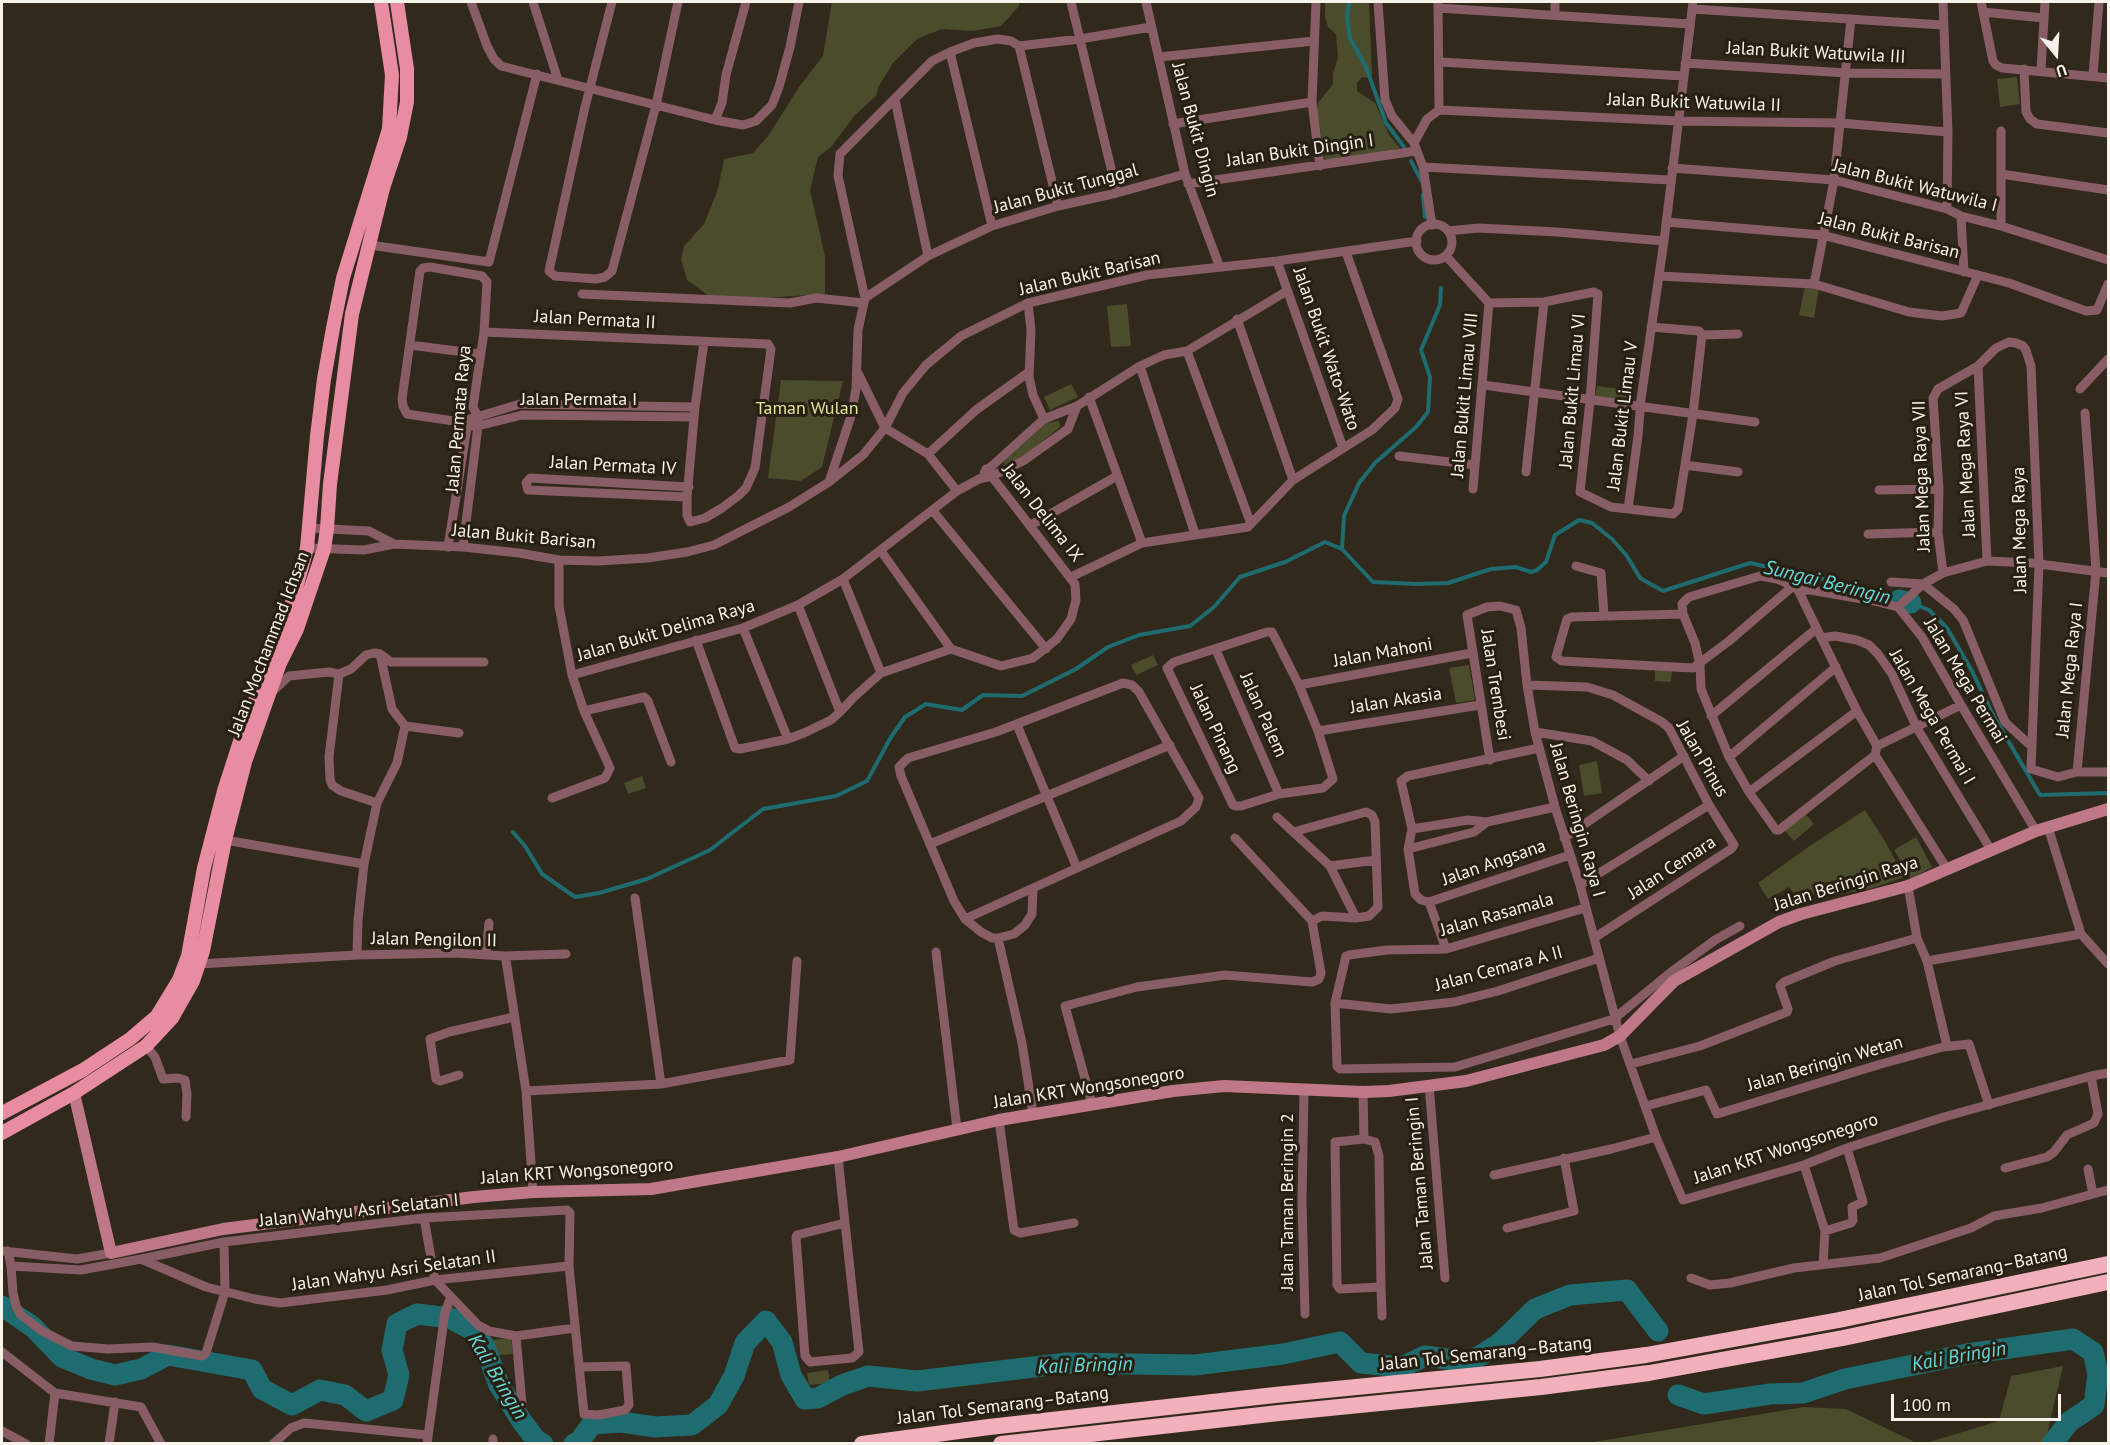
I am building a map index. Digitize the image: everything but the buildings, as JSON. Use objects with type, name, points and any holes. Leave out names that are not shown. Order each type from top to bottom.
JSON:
[{"type":"highway","name":"Jalan Tol Semarang–Batang","points":[[862,1443],[1275,1395],[1540,1369],[1646,1355],[1839,1320],[2109,1264]]},
{"type":"highway","name":"Jalan Tol Semarang–Batang","points":[[1000,1443],[1541,1387],[1650,1373],[1843,1338],[2109,1282]]},
{"type":"main road","name":"Jalan Mochammad Ichsan","points":[[263,694],[307,548],[324,379],[343,278],[389,129],[392,75],[381,2]]},
{"type":"main road","name":"Jalan Mochammad Ichsan","points":[[2,1133],[74,1093],[146,1046],[172,1018],[193,981],[203,951],[219,839],[241,739],[297,629],[324,549],[352,314],[383,188],[400,137],[407,102],[407,69],[397,2]]},
{"type":"main road","points":[[343,278],[361,280]]},
{"type":"main road","name":"Jalan Mochammad Ichsan","points":[[2,1113],[83,1070],[130,1039],[157,1016],[179,980],[188,956],[204,868],[219,839]]},
{"type":"street","points":[[471,2],[494,59],[501,66],[743,125],[756,121],[772,105],[790,47],[799,2]]},
{"type":"street","points":[[533,2],[558,80]]},
{"type":"street","points":[[612,2],[549,271],[551,275],[596,279],[605,277],[612,271],[656,105],[678,2]]},
{"type":"street","points":[[715,120],[722,103],[726,75],[746,2]]},
{"type":"street","points":[[1071,2],[1117,193]]},
{"type":"street","name":"Jalan Bukit Dingin","points":[[1146,2],[1187,179],[1220,265]]},
{"type":"street","points":[[1316,2],[1312,102],[1320,166]]},
{"type":"street","points":[[1378,2],[1385,100],[1392,116],[1415,147],[1423,167],[1432,225]]},
{"type":"street","points":[[1555,2],[1555,15]]},
{"type":"street","points":[[1943,2],[1948,132],[1947,210]]},
{"type":"street","points":[[1981,2],[1993,61],[1996,65],[2002,68],[2109,78]]},
{"type":"street","points":[[2041,70],[2045,2]]},
{"type":"street","points":[[2093,75],[2099,2]]},
{"type":"street","points":[[1415,147],[1426,119],[1439,110],[1438,5],[1690,24]]},
{"type":"street","points":[[1693,5],[1943,25]]},
{"type":"street","name":"Jalan Bukit Limau V","points":[[1628,509],[1693,5]]},
{"type":"street","points":[[1983,12],[2044,18]]},
{"type":"street","points":[[1814,284],[1834,180],[1851,19]]},
{"type":"street","points":[[829,482],[851,416],[857,371],[858,330],[864,300],[838,176],[840,154],[932,61],[950,52],[974,43],[998,39],[1011,41],[1019,46],[1151,27]]},
{"type":"street","points":[[1159,57],[1314,41]]},
{"type":"street","points":[[1019,46],[1058,206]]},
{"type":"street","points":[[950,52],[992,226]]},
{"type":"street","points":[[1440,62],[1684,76]]},
{"type":"street","name":"Jalan Bukit Watuwila III","points":[[1685,63],[1847,73],[1945,74]]},
{"type":"street","points":[[2024,69],[2026,112],[2030,119],[2037,124],[2109,133]]},
{"type":"street","points":[[370,245],[489,262],[537,74]]},
{"type":"street","points":[[895,100],[928,256]]},
{"type":"street","points":[[1173,124],[1312,102]]},
{"type":"street","name":"Jalan Bukit Watuwila II","points":[[1439,110],[1678,121],[1840,123],[1948,132]]},
{"type":"street","points":[[2001,131],[2001,225]]},
{"type":"street","name":"Jalan Bukit Dingin I","points":[[1187,179],[1320,166],[1415,147]]},
{"type":"street","points":[[1423,167],[1670,180]]},
{"type":"street","name":"Jalan Bukit Watuwila I","points":[[1672,168],[1834,180],[2001,225],[2109,260]]},
{"type":"street","points":[[2001,174],[2109,190]]},
{"type":"street","name":"Jalan Bukit Tunggal","points":[[864,300],[928,256],[992,226],[1058,206],[1187,179]]},
{"type":"street","points":[[1962,216],[1964,272]]},
{"type":"street","name":"Jalan Bukit Barisan","points":[[1666,222],[1822,235],[1865,244],[2009,283],[2086,311],[2097,310],[2109,284]]},
{"type":"street","points":[[1432,225],[1444,227],[1452,237],[1452,244],[1446,256],[1440,259],[1426,258],[1418,248],[1417,241],[1421,230],[1432,225]]},
{"type":"street","points":[[1448,231],[1478,228],[1557,232],[1664,242]]},
{"type":"street","name":"Jalan Bukit Barisan","points":[[307,548],[364,550],[394,544],[463,547],[559,560],[598,561],[648,558],[714,545],[766,520],[829,482],[864,456],[885,428],[903,393],[926,365],[960,336],[1028,303],[1147,274],[1277,261],[1417,241]]},
{"type":"street","name":"Jalan Bukit Wato-Wato","points":[[1251,524],[1293,480],[1372,430],[1395,408],[1398,399],[1346,252]]},
{"type":"street","points":[[1446,256],[1490,303]]},
{"type":"street","name":"Jalan Bukit Wato-Wato","points":[[1277,261],[1343,448]]},
{"type":"street","name":"Jalan Permata Raya","points":[[430,418],[408,414],[402,406],[420,271],[430,267],[484,278],[488,282],[484,332],[473,407],[448,547]]},
{"type":"street","points":[[1659,276],[1814,284],[1909,312],[1954,316],[1961,313],[1964,308],[1978,275]]},
{"type":"street","points":[[989,472],[1044,419],[1077,406],[1140,366],[1164,355],[1187,351],[1287,291]]},
{"type":"street","name":"Jalan Bukit Limau VI","points":[[1490,303],[1544,302],[1594,292],[1598,294],[1580,492],[1611,507],[1628,509]]},
{"type":"street","points":[[582,294],[790,303],[816,298],[864,300]]},
{"type":"street","points":[[1526,472],[1544,302]]},
{"type":"street","points":[[1028,303],[1031,330],[1029,372],[1033,395],[1044,419]]},
{"type":"street","name":"Jalan Bukit Limau VIII","points":[[1473,489],[1490,303]]},
{"type":"street","points":[[1237,319],[1293,480]]},
{"type":"street","points":[[1651,327],[1699,331],[1702,335],[1738,334]]},
{"type":"street","name":"Jalan Permata II","points":[[484,332],[768,344],[771,349],[756,468],[746,488],[722,508],[705,518],[690,522],[687,515],[688,492]]},
{"type":"street","points":[[1628,509],[1673,514],[1678,509],[1693,414],[1702,335]]},
{"type":"street","points":[[688,492],[694,412],[704,342]]},
{"type":"street","name":"Jalan Mega Raya","points":[[1978,366],[1990,352],[2009,342],[2023,346],[2028,355],[2033,386],[2039,564],[2031,769],[2058,777],[2077,772]]},
{"type":"street","points":[[410,345],[480,354]]},
{"type":"street","points":[[696,640],[735,748],[745,749],[789,739],[822,724],[840,712],[881,673],[951,650],[1001,666],[1033,658],[1058,639],[1071,619],[1076,591],[1071,577],[1142,543],[1244,528],[1251,524],[1187,351]]},
{"type":"street","points":[[2080,389],[2109,359]]},
{"type":"street","points":[[1140,366],[1195,534]]},
{"type":"street","name":"Jalan Mega Raya VII","points":[[1943,573],[1938,532],[1939,489],[1933,398],[1938,389],[1978,366]]},
{"type":"street","name":"Jalan Mega Raya VI","points":[[1978,366],[1987,561]]},
{"type":"street","points":[[857,371],[885,428],[928,454],[957,491]]},
{"type":"street","points":[[928,454],[976,410],[1029,372]]},
{"type":"street","points":[[1483,386],[1755,422]]},
{"type":"street","points":[[1089,397],[1142,543]]},
{"type":"street","points":[[520,404],[522,415]]},
{"type":"street","name":"Jalan Permata I","points":[[470,422],[506,407],[520,404],[614,411]]},
{"type":"street","name":"Jalan Bukit Delima Raya","points":[[572,675],[743,628],[798,605],[843,579],[957,491],[989,472],[1023,461],[1068,429],[1077,406]]},
{"type":"street","name":"Jalan Permata I","points":[[430,418],[470,422],[522,415],[614,411],[694,412]]},
{"type":"street","name":"Jalan Mega Raya I","points":[[2077,772],[2096,571],[2085,413]]},
{"type":"street","name":"Jalan Permata Raya","points":[[463,547],[470,422]]},
{"type":"street","points":[[1399,456],[1475,465]]},
{"type":"street","points":[[1685,465],[1737,472]]},
{"type":"street","name":"Jalan Delima IX","points":[[989,472],[1071,577]]},
{"type":"street","points":[[1031,525],[1117,476]]},
{"type":"street","name":"Jalan Permata IV","points":[[530,478],[607,482],[688,492],[605,493],[528,490],[526,483],[530,478]]},
{"type":"street","points":[[605,493],[607,482]]},
{"type":"street","points":[[1879,490],[1939,489]]},
{"type":"street","points":[[933,511],[1046,649]]},
{"type":"street","name":"Jalan Bukit Barisan","points":[[309,528],[369,531],[394,544]]},
{"type":"street","points":[[1868,534],[1938,532]]},
{"type":"street","points":[[881,551],[951,650]]},
{"type":"street","points":[[552,798],[605,777],[609,774],[610,768],[584,711],[572,675],[559,606],[559,560]]},
{"type":"street","points":[[1961,705],[1876,751],[1779,830],[1773,828],[1729,757],[1711,716],[1701,689],[1700,665],[1695,643],[1683,614],[1682,604],[1684,600],[1750,578],[1767,577],[1796,588],[1898,607],[1923,584],[1943,573],[1987,561],[2039,564],[2109,573]]},
{"type":"street","points":[[1576,566],[1599,572],[1603,576],[1604,615]]},
{"type":"street","points":[[843,579],[881,673]]},
{"type":"street","points":[[1890,582],[1923,584],[1954,609],[1963,620],[2005,722],[2031,746]]},
{"type":"street","points":[[1683,614],[1576,615],[1567,619],[1556,657],[1562,661],[1693,668],[1700,665],[1796,588]]},
{"type":"street","points":[[1796,588],[1876,751],[1947,869]]},
{"type":"street","points":[[798,605],[840,712]]},
{"type":"street","name":"Jalan Beringin Raya I","points":[[1467,615],[1487,606],[1500,606],[1515,610],[1524,646],[1527,685],[1535,732],[1564,838],[1580,885],[1620,1036]]},
{"type":"street","name":"Jalan Mega Permai","points":[[1898,607],[1922,637],[1961,705],[2042,829],[2081,934]]},
{"type":"street","name":"Jalan Trembesi","points":[[1467,615],[1490,760]]},
{"type":"street","points":[[743,628],[789,739]]},
{"type":"street","points":[[1216,650],[1272,632],[1299,685],[1318,731],[1333,779],[1323,788],[1279,794]]},
{"type":"street","points":[[1711,716],[1818,634]]},
{"type":"street","name":"Jalan Mega Permai I","points":[[1818,634],[1857,640],[1869,645],[1892,674],[1917,728],[1991,850]]},
{"type":"street","name":"Jalan Pinang","points":[[1216,650],[1174,662],[1167,668],[1233,805],[1241,806],[1279,794]]},
{"type":"street","name":"Jalan Palem","points":[[1216,650],[1279,794]]},
{"type":"street","points":[[263,694],[289,676],[298,673],[339,674],[351,669],[366,655],[374,653],[392,662],[484,662]]},
{"type":"street","name":"Jalan Mahoni","points":[[1299,685],[1472,653]]},
{"type":"street","points":[[380,654],[392,709],[405,726],[459,733]]},
{"type":"street","points":[[1729,757],[1836,667]]},
{"type":"street","points":[[339,674],[329,757],[330,779],[332,785],[341,791],[377,803]]},
{"type":"street","points":[[965,919],[1181,820],[1196,807],[1199,798],[1197,792],[1140,692],[1132,685],[1123,683],[1017,725],[908,758],[899,766],[901,776],[954,901],[965,919],[986,935],[998,939],[1014,934],[1025,925],[1032,914],[1033,889]]},
{"type":"street","name":"Jalan Pinus","points":[[1527,685],[1587,687],[1613,695],[1662,722],[1669,728],[1709,805],[1733,842]]},
{"type":"street","points":[[584,711],[644,697],[648,700],[671,762]]},
{"type":"street","name":"Jalan Akasia","points":[[1318,731],[1480,705]]},
{"type":"street","points":[[1749,792],[1857,711]]},
{"type":"street","points":[[1017,725],[1077,868]]},
{"type":"street","points":[[357,955],[364,864],[377,803],[397,763],[405,726]]},
{"type":"street","points":[[1535,732],[1592,741],[1627,760],[1649,781]]},
{"type":"street","points":[[930,844],[1170,745]]},
{"type":"street","points":[[1446,949],[1429,902],[1421,900],[1415,894],[1408,849],[1412,829],[1400,786],[1401,781],[1408,776],[1539,748]]},
{"type":"street","name":"Jalan Angsana","points":[[1564,838],[1684,756]]},
{"type":"street","points":[[2077,772],[2109,772]]},
{"type":"street","points":[[1580,885],[1709,805]]},
{"type":"street","points":[[1412,829],[1468,820],[1487,822],[1555,807]]},
{"type":"street","name":"Jalan Beringin Raya","points":[[1620,1036],[1674,981],[1779,922],[1908,886],[2042,829],[2109,809]]},
{"type":"street","points":[[1293,832],[1366,812],[1372,815],[1375,822],[1378,907],[1369,916],[1356,918],[1323,916],[1312,921]]},
{"type":"street","points":[[1277,817],[1330,866],[1356,918]]},
{"type":"street","points":[[1408,849],[1474,832],[1487,822]]},
{"type":"street","points":[[1092,1104],[1065,1006],[1137,987],[1225,975],[1312,982],[1319,979],[1321,973],[1312,921],[1234,838]]},
{"type":"street","points":[[219,839],[364,864]]},
{"type":"street","name":"Jalan Cemara","points":[[1594,938],[1731,849],[1733,842]]},
{"type":"street","name":"Jalan Angsana","points":[[1429,902],[1570,855]]},
{"type":"street","points":[[1330,866],[1376,860]]},
{"type":"street","points":[[1908,886],[1917,938],[1927,961],[1947,1046]]},
{"type":"street","points":[[634,898],[661,1084]]},
{"type":"street","name":"Jalan Rasamala","points":[[1335,1003],[1346,956],[1387,950],[1446,949],[1585,908]]},
{"type":"street","points":[[486,954],[489,923]]},
{"type":"street","points":[[1335,1003],[1337,1066],[1340,1069],[1455,1066],[1616,1018],[1670,973],[1715,940],[1740,926]]},
{"type":"street","points":[[1927,961],[2081,934],[2109,964]]},
{"type":"street","points":[[1631,1064],[1700,1046],[1787,1012],[1780,986],[1784,982],[1835,961],[1917,938]]},
{"type":"street","points":[[998,939],[1022,1043],[1033,1114]]},
{"type":"street","points":[[936,952],[957,1129]]},
{"type":"street","name":"Jalan Pengilon II","points":[[198,964],[357,955],[486,954],[504,956],[526,1090],[533,1192]]},
{"type":"street","points":[[504,956],[566,954]]},
{"type":"street","name":"Jalan Cemara A II","points":[[1335,1003],[1391,1009],[1454,1002],[1498,991],[1599,958]]},
{"type":"street","points":[[526,1090],[661,1084],[790,1060],[798,961]]},
{"type":"street","points":[[459,1075],[436,1079],[430,1039],[449,1032],[514,1017]]},
{"type":"street","name":"Jalan KRT Wongsonegoro","points":[[111,1253],[223,1229],[474,1197],[533,1192],[651,1189],[838,1157],[999,1120],[1173,1091],[1224,1086],[1363,1092],[1466,1081],[1604,1045],[1620,1036],[1656,1137],[1680,1198],[1684,1201],[1989,1105],[2109,1073]]},
{"type":"street","name":"Jalan Beringin Wetan","points":[[1646,1106],[1707,1090],[1717,1114],[1947,1046],[1970,1045],[1989,1105]]},
{"type":"street","points":[[146,1046],[158,1061],[163,1078],[185,1080],[186,1117]]},
{"type":"street","points":[[2005,1168],[2047,1157],[2054,1152],[2067,1135],[2094,1123],[2098,1114],[2091,1076]]},
{"type":"street","name":"Jalan Taman Beringin I","points":[[1429,1085],[1444,1278]]},
{"type":"street","name":"Jalan Taman Beringin 2","points":[[1304,1091],[1302,1201],[1305,1314]]},
{"type":"street","points":[[1363,1092],[1364,1139]]},
{"type":"street","points":[[74,1093],[111,1253],[78,1259],[5,1251],[11,1266],[16,1306],[21,1316],[42,1331],[72,1346],[153,1347],[202,1356],[206,1353],[225,1292],[224,1242]]},
{"type":"street","points":[[999,1120],[1014,1230],[1020,1233],[1074,1224]]},
{"type":"street","points":[[1494,1175],[1656,1137]]},
{"type":"street","points":[[1381,1287],[1340,1289],[1337,1285],[1335,1142],[1364,1139],[1375,1142],[1379,1156],[1382,1316]]},
{"type":"street","points":[[1825,1231],[1851,1223],[1852,1207],[1863,1202],[1847,1148]]},
{"type":"street","points":[[838,1157],[859,1352],[852,1358],[810,1362],[805,1356],[796,1237],[845,1223]]},
{"type":"street","points":[[1507,1228],[1574,1211],[1564,1158]]},
{"type":"street","points":[[1803,1165],[1825,1231],[1823,1265]]},
{"type":"street","points":[[2088,1169],[2093,1194]]},
{"type":"street","points":[[1691,1278],[1710,1284],[1730,1283],[1794,1268],[1880,1258],[1971,1228],[1994,1216],[2042,1208],[2109,1190]]},
{"type":"street","name":"Jalan Wahyu Asri Selatan I","points":[[11,1266],[81,1270],[224,1242],[424,1218],[567,1210],[570,1213],[569,1266],[575,1328],[579,1367],[584,1414],[598,1415],[625,1410],[629,1405],[626,1366],[579,1367]]},
{"type":"street","points":[[424,1218],[435,1280],[483,1329],[516,1336],[575,1328]]},
{"type":"street","name":"Jalan Wahyu Asri Selatan II","points":[[141,1259],[206,1287],[280,1303],[387,1290],[435,1280],[569,1266]]},
{"type":"street","points":[[273,1443],[291,1428],[304,1423],[427,1439],[445,1312],[451,1297]]},
{"type":"street","points":[[516,1336],[522,1404]]},
{"type":"street","points":[[2,1352],[55,1393],[141,1407],[161,1443]]},
{"type":"street","points":[[49,1443],[55,1393]]},
{"type":"street","points":[[109,1443],[115,1402]]},
{"type":"street","points":[[2,1431],[26,1443]]},
{"type":"green space","points":[[832,2],[1019,2],[1019,6],[1001,26],[973,31],[942,29],[917,39],[893,63],[879,86],[876,96],[855,115],[831,147],[818,157],[810,190],[825,256],[825,294],[763,298],[709,296],[687,280],[681,259],[684,246],[704,224],[718,189],[724,159],[753,153],[768,136],[799,87],[823,56]]},
{"type":"green space","points":[[1325,2],[1369,2],[1372,75],[1368,78],[1362,77],[1357,83],[1357,91],[1375,103],[1389,135],[1400,148],[1384,153],[1344,159],[1325,159],[1317,110],[1318,103],[1333,84],[1333,73],[1338,58],[1336,34],[1328,27]]},
{"type":"green space","points":[[2017,77],[2020,104],[2000,107],[1997,79]]},
{"type":"green space","points":[[1805,286],[1819,288],[1814,318],[1799,315]]},
{"type":"green space","points":[[1127,304],[1131,346],[1111,347],[1107,306]]},
{"type":"green space","name":"Taman Wulan","points":[[781,380],[843,381],[822,467],[801,481],[768,478]]},
{"type":"green space","points":[[1071,384],[1078,397],[1050,410],[1044,397]]},
{"type":"green space","points":[[1597,386],[1629,390],[1627,401],[1595,397]]},
{"type":"green space","points":[[1059,421],[1060,427],[1020,460],[1007,465],[1003,462],[1046,423]]},
{"type":"green space","points":[[1153,655],[1158,665],[1136,675],[1131,665]]},
{"type":"green space","points":[[1469,665],[1475,700],[1456,703],[1449,668]]},
{"type":"green space","points":[[1655,670],[1672,671],[1671,682],[1655,681]]},
{"type":"green space","points":[[1597,761],[1602,793],[1584,796],[1579,765]]},
{"type":"green space","points":[[642,776],[646,788],[628,794],[624,783]]},
{"type":"green space","points":[[1865,810],[1904,877],[1870,889],[1835,895],[1830,889],[1799,900],[1789,887],[1768,899],[1758,883]]},
{"type":"green space","points":[[1805,813],[1814,824],[1794,841],[1785,831]]},
{"type":"green space","points":[[1916,837],[1932,867],[1911,879],[1894,850]]},
{"type":"green space","points":[[511,1338],[513,1354],[493,1356],[491,1340]]},
{"type":"green space","points":[[2063,1366],[2045,1443],[1926,1443],[1999,1421],[2011,1376]]},
{"type":"green space","points":[[828,1370],[830,1383],[809,1385],[807,1373]]},
{"type":"green space","points":[[1804,1407],[1846,1409],[1917,1443],[1588,1443]]},
{"type":"waterway","points":[[1349,2],[1347,18],[1350,38],[1366,67],[1386,123],[1404,147]]},
{"type":"waterway","points":[[1411,161],[1422,182]]},
{"type":"waterway","points":[[1423,195],[1425,217]]},
{"type":"waterway","points":[[1342,549],[1344,516],[1359,483],[1375,463],[1416,427],[1428,412],[1430,377],[1421,350],[1440,305],[1441,288]]},
{"type":"waterway","name":"Sungai Beringin","points":[[513,832],[525,846],[542,874],[575,897],[599,893],[647,879],[710,850],[763,809],[836,796],[867,781],[891,737],[905,717],[926,704],[962,710],[983,695],[1022,696],[1076,669],[1108,647],[1139,635],[1190,626],[1214,607],[1240,577],[1285,562],[1325,542],[1342,549],[1373,582],[1448,583],[1491,569],[1516,567],[1531,572],[1537,570],[1546,562],[1555,535],[1579,520],[1592,523],[1612,539],[1627,556],[1640,578],[1663,591],[1750,563],[1832,581],[1899,600]]},
{"type":"waterway","name":"Sungai Beringin","points":[[1899,600],[1911,603]]},
{"type":"waterway","name":"Sungai Beringin","points":[[1911,603],[1929,610],[1947,628],[1972,671],[1993,715],[2040,795],[2108,793]]},
{"type":"waterway","name":"Kali Bringin","points":[[574,1444],[579,1442],[592,1424],[621,1422],[655,1427],[692,1425],[718,1405],[734,1376],[745,1343],[766,1321],[782,1342],[791,1375],[805,1399],[818,1398],[842,1385],[868,1376],[917,1381],[1067,1363],[1195,1365],[1283,1354],[1340,1342],[1361,1363],[1402,1367],[1425,1356],[1470,1362],[1499,1344],[1535,1309],[1570,1295],[1627,1290],[1658,1331]]},
{"type":"waterway","name":"Kali Bringin","points":[[2,1306],[33,1327],[62,1357],[91,1369],[115,1375],[141,1369],[168,1355],[252,1370],[262,1389],[292,1405],[320,1390],[345,1395],[366,1411],[393,1400],[399,1375],[392,1350],[397,1324],[417,1314],[450,1318],[474,1331],[485,1347],[499,1385],[521,1420],[536,1440],[543,1444]]},
{"type":"waterway","name":"Kali Bringin","points":[[1678,1395],[1704,1404],[1770,1394],[1803,1393],[1845,1379],[1967,1354],[2073,1339],[2093,1352],[2098,1374],[2094,1405],[2069,1422],[2052,1444]]}]
